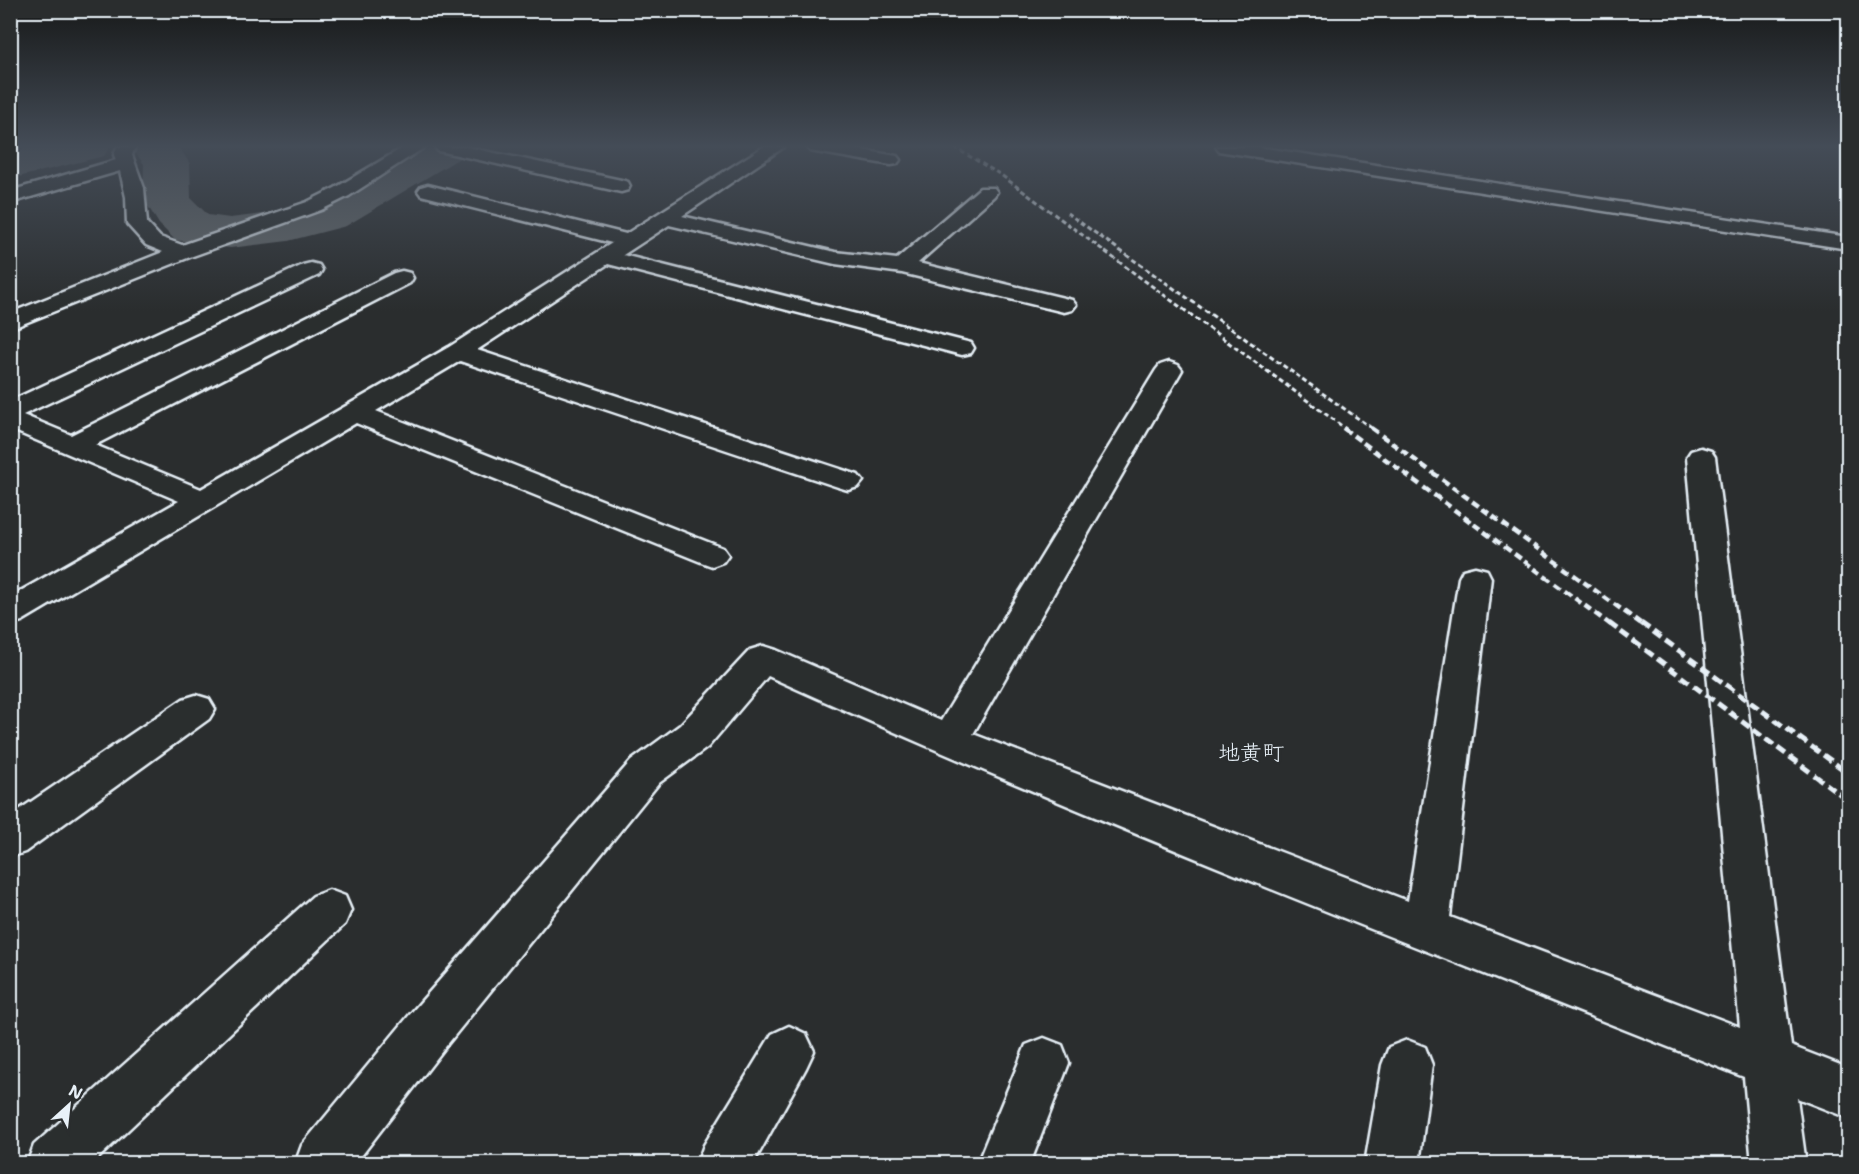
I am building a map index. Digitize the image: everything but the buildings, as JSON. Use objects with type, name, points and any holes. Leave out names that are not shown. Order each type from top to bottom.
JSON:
[{"type":"street","points":[[137,202],[137,224],[153,241],[182,252]]},
{"type":"street","points":[[10,322],[182,252],[322,202]]},
{"type":"street","points":[[473,202],[630,241]]},
{"type":"street","points":[[10,613],[459,352],[691,202]]},
{"type":"street","points":[[902,266],[976,202]]},
{"type":"street","points":[[1581,202],[1848,243]]},
{"type":"street","points":[[666,218],[835,258],[902,266],[1064,305]]},
{"type":"street","points":[[605,256],[962,348]]},
{"type":"street","points":[[10,411],[311,270]]},
{"type":"street","points":[[71,446],[402,278]]},
{"type":"street","points":[[459,352],[848,482]]},
{"type":"street","points":[[949,741],[1169,370]]},
{"type":"street","points":[[353,412],[712,555]]},
{"type":"street","points":[[10,419],[201,500]]},
{"type":"street","points":[[1701,457],[1779,1164]]},
{"type":"street","points":[[1426,929],[1475,578]]},
{"type":"street","points":[[321,1164],[429,1029],[645,772],[694,736],[763,659],[949,741],[1155,824],[1848,1093]]},
{"type":"street","points":[[10,839],[196,709]]},
{"type":"street","points":[[53,1164],[329,910]]},
{"type":"street","points":[[723,1164],[789,1051]]},
{"type":"street","points":[[1003,1164],[1044,1064]]},
{"type":"street","points":[[1392,1164],[1407,1065]]},
{"type":"waterway","points":[[170,202],[193,229],[230,233],[288,226],[328,215],[351,202]]},
{"type":"railway","points":[[1037,202],[1346,429]]},
{"type":"railway","points":[[1067,213],[1373,429]]},
{"type":"railway","points":[[1343,428],[1611,625]]},
{"type":"railway","points":[[1371,428],[1643,625]]},
{"type":"railway","points":[[1609,623],[1848,800]]},
{"type":"railway","points":[[1641,623],[1848,773]]},
{"type":"district","name":"地黄町","points":[[1251,752]]}]
